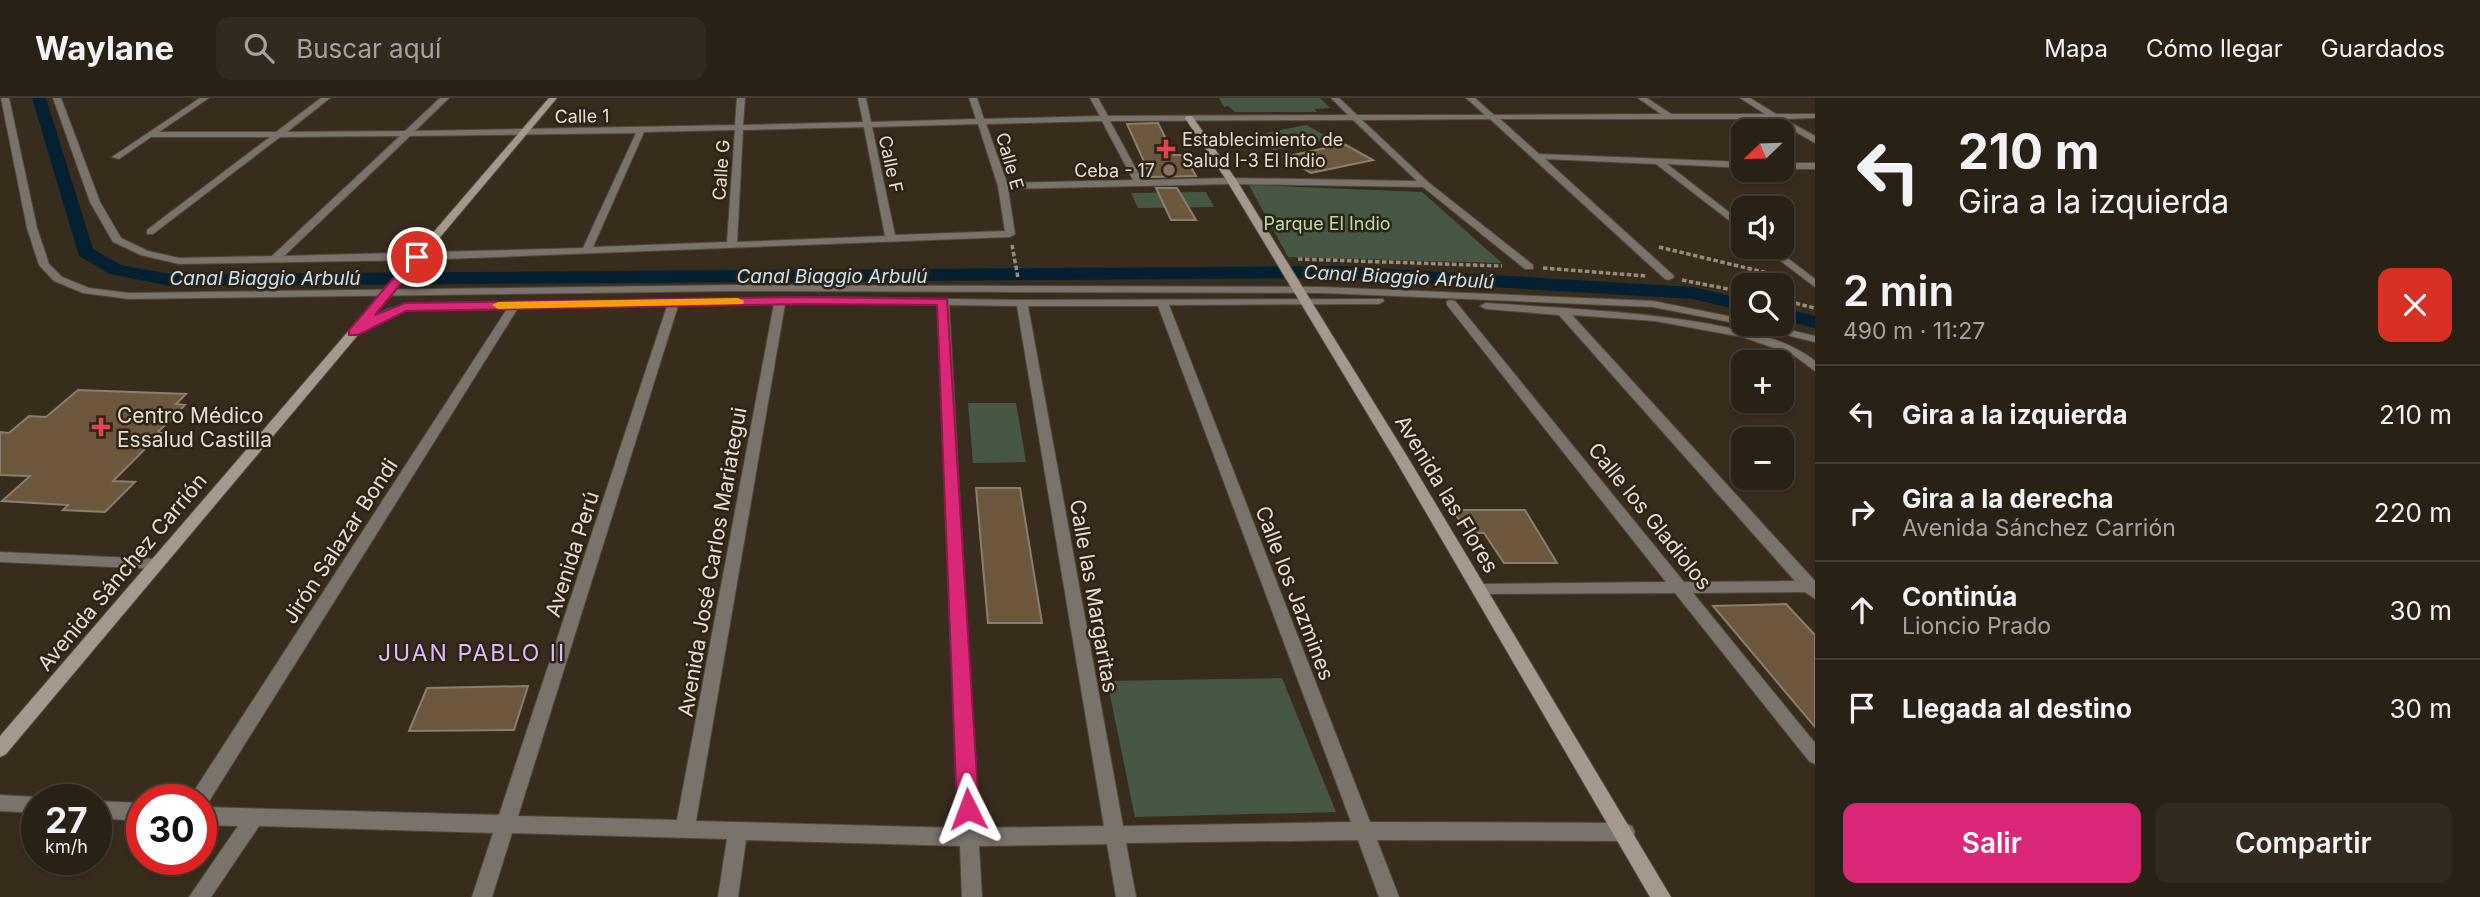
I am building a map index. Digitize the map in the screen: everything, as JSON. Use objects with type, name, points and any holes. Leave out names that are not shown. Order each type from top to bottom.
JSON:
[{"type":"street","points":[[5,98],[32,228],[44,265],[58,279],[87,291],[129,296],[391,289],[776,288],[1086,288],[1300,293],[1654,318],[1744,334],[1796,352],[1815,367]]},
{"type":"street","points":[[57,98],[95,202],[117,240],[145,253],[179,261],[415,260],[587,249],[890,237]]},
{"type":"street","points":[[116,156],[205,98]]},
{"type":"street","points":[[150,232],[326,98]]},
{"type":"street","points":[[273,261],[446,98]]},
{"type":"street","name":"Avenida Sánchez Carrión","points":[[0,749],[553,98]]},
{"type":"street","name":"Calle G","points":[[732,244],[741,98]]},
{"type":"street","name":"Calle F","points":[[862,98],[890,237]]},
{"type":"street","name":"Calle E","points":[[890,237],[1010,234],[1003,186],[973,98]]},
{"type":"street","points":[[1094,98],[1107,118],[1139,183]]},
{"type":"street","points":[[1335,98],[1425,184],[1529,267]]},
{"type":"street","points":[[1469,98],[1669,278]]},
{"type":"street","points":[[1642,98],[1669,116]]},
{"type":"street","points":[[1744,98],[1815,140]]},
{"type":"street","name":"Calle 1","points":[[149,135],[524,133],[1107,118],[1815,116]]},
{"type":"street","name":"Avenida las Flores","points":[[1189,118],[1232,181],[1480,590],[1661,897]]},
{"type":"street","points":[[587,249],[641,130]]},
{"type":"street","points":[[1535,156],[1731,165]]},
{"type":"street","points":[[1660,163],[1731,219]]},
{"type":"street","points":[[1794,166],[1815,166]]},
{"type":"street","points":[[1003,186],[1232,181],[1425,184]]},
{"type":"street","points":[[1783,259],[1815,284]]},
{"type":"street","points":[[354,332],[387,313],[405,307],[780,301],[1163,303],[1323,290],[1653,304],[1731,320]]},
{"type":"street","name":"Avenida José Carlos Mariategui","points":[[685,830],[780,301]]},
{"type":"street","points":[[943,302],[972,897]]},
{"type":"street","name":"Avenida Perú","points":[[482,897],[508,824],[674,303]]},
{"type":"street","name":"Calle las Margaritas","points":[[1022,303],[1126,897]]},
{"type":"street","name":"Calle los Jazmines","points":[[1163,303],[1389,897]]},
{"type":"street","name":"Calle los Gladiolos","points":[[1451,303],[1815,756]]},
{"type":"street","name":"Jirón Salazar Bondi","points":[[209,784],[515,305]]},
{"type":"street","points":[[1562,311],[1813,588]]},
{"type":"street","points":[[1794,334],[1815,339]]},
{"type":"street","points":[[0,557],[157,564]]},
{"type":"street","points":[[1480,590],[1813,588]]},
{"type":"street","points":[[0,803],[21,804]]},
{"type":"street","points":[[217,817],[970,836],[1362,831],[1625,832]]},
{"type":"street","points":[[200,897],[254,818]]},
{"type":"street","points":[[727,897],[738,832]]},
{"type":"path","points":[[1628,242],[1764,273]]},
{"type":"path","points":[[1794,303],[1815,308]]},
{"type":"green space","points":[[1219,98],[1320,98],[1330,108],[1314,109],[1317,112],[1235,112],[1228,106],[1224,107]]},
{"type":"green space","points":[[1306,125],[1332,139],[1274,150],[1250,136]]},
{"type":"green space","name":"Parque El Indio","points":[[1249,185],[1422,192],[1502,263],[1288,257]]},
{"type":"green space","points":[[1206,192],[1214,207],[1138,208],[1131,193]]},
{"type":"green space","points":[[968,403],[1016,403],[1026,462],[973,463]]},
{"type":"green space","points":[[1282,678],[1336,812],[1135,817],[1107,681]]},
{"type":"building","points":[[1158,123],[1174,155],[1184,155],[1196,176],[1151,177],[1127,124]]},
{"type":"building","points":[[1344,144],[1373,160],[1311,173],[1284,157]]},
{"type":"building","points":[[1156,188],[1177,188],[1196,220],[1171,220]]},
{"type":"building","points":[[78,390],[186,394],[176,404],[185,405],[113,481],[135,482],[105,512],[63,510],[68,505],[2,501],[30,476],[0,475],[0,432],[9,433],[29,416],[46,417]]},
{"type":"building","points":[[976,488],[1020,488],[1042,623],[988,623]]},
{"type":"building","points":[[1452,510],[1525,510],[1557,563],[1504,563],[1484,533],[1469,533]]},
{"type":"building","points":[[1786,604],[1815,635],[1815,727],[1713,606]]},
{"type":"building","points":[[528,686],[514,730],[409,731],[427,688]]},
{"type":"waterway","name":"Canal Biaggio Arbulú","points":[[39,98],[85,252],[116,270],[170,280],[1342,272],[1693,293],[1731,302]]},
{"type":"waterway","name":"Canal Biaggio Arbulú","points":[[1794,317],[1815,322]]},
{"type":"slow traffic","points":[[498,305],[738,301]]},
{"type":"place","name":"Establecimiento de Salud I-3 El Indio","points":[[1166,149]]},
{"type":"place","name":"Ceba - 17","points":[[1169,170]]},
{"type":"place","name":"Centro Médico Essalud Castilla","points":[[101,427]]},
{"type":"district","name":"JUAN PABLO II","points":[[472,653]]},
{"type":"route","points":[[417,257],[354,332],[387,313],[405,307],[801,300],[943,302],[968,809]]}]
